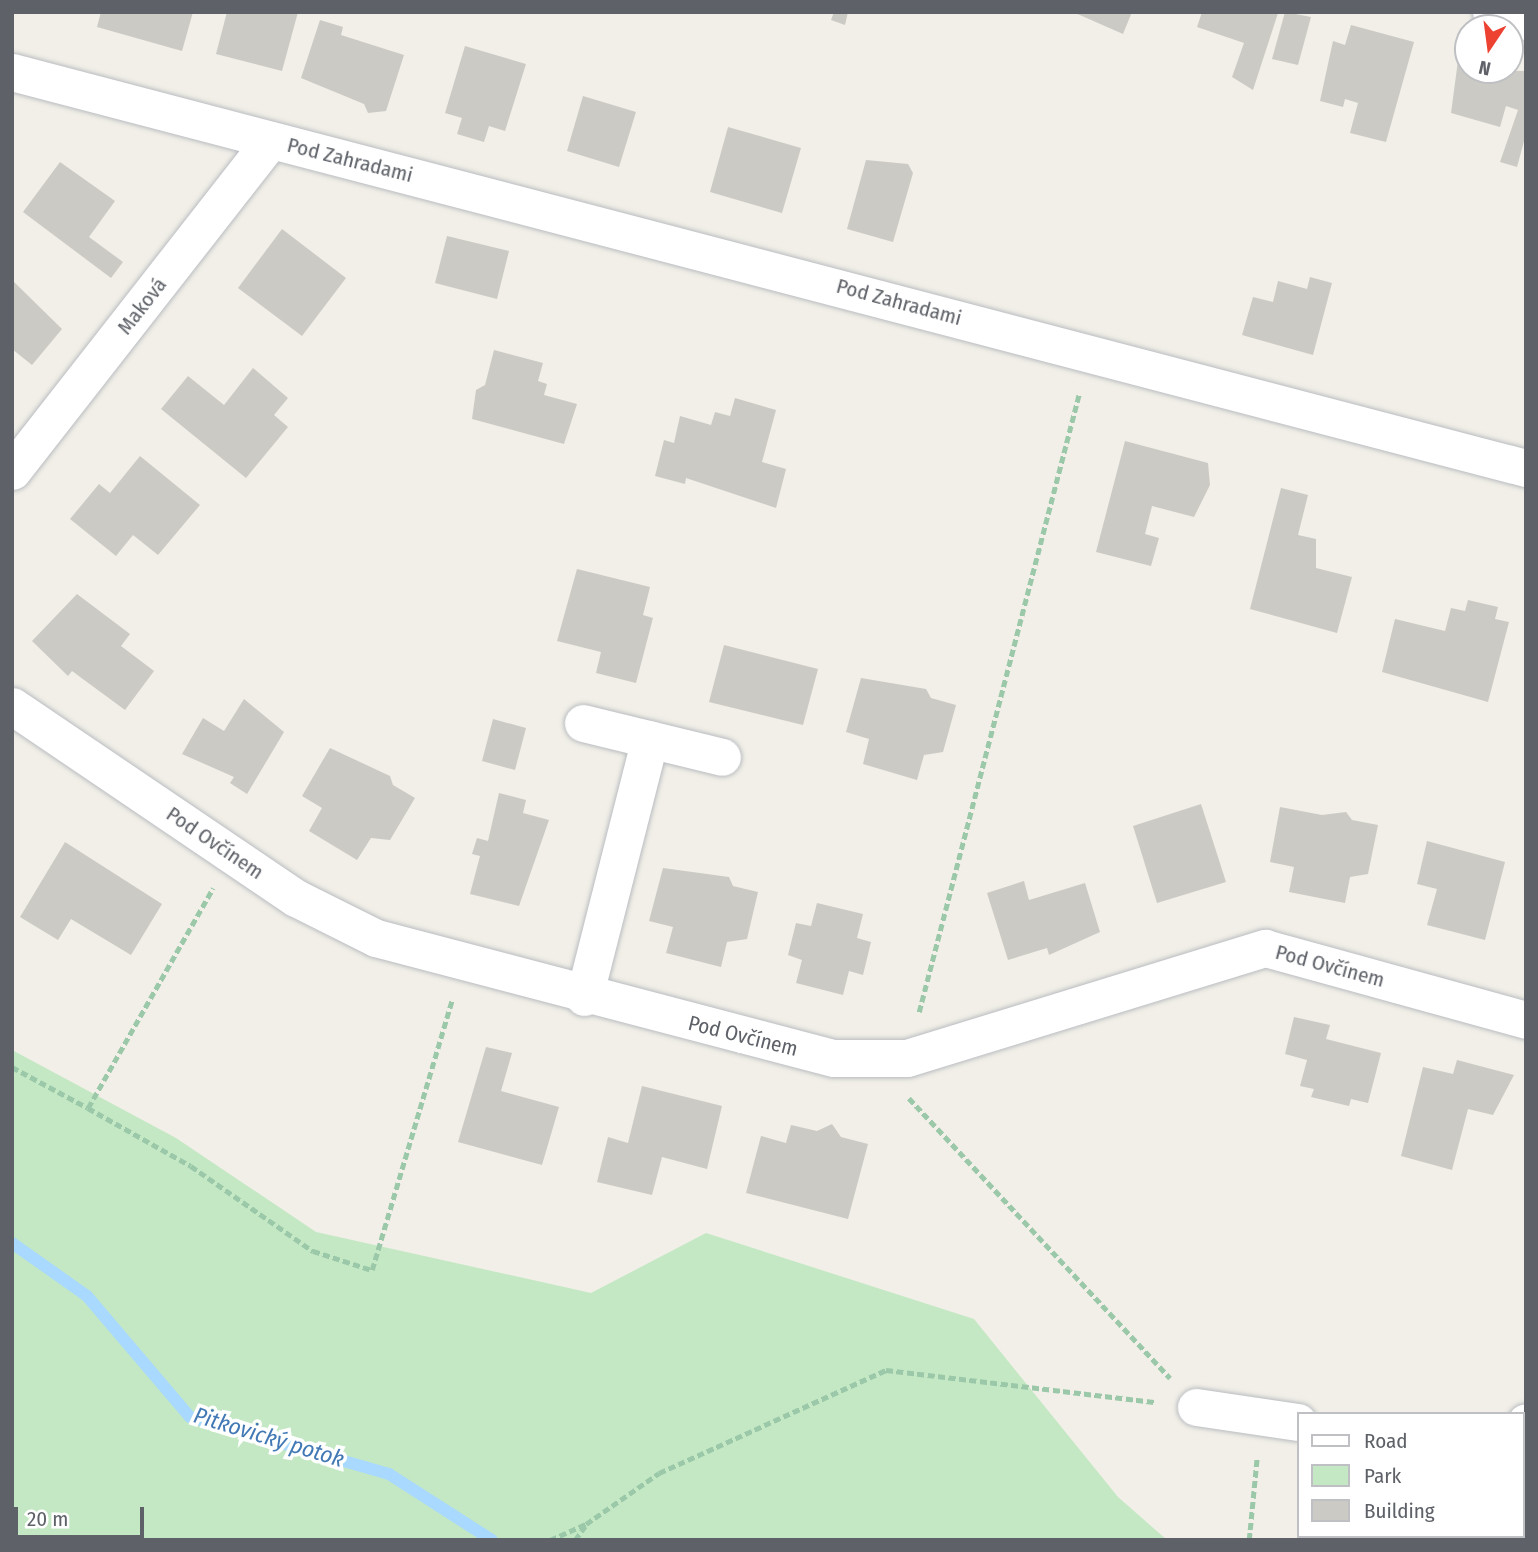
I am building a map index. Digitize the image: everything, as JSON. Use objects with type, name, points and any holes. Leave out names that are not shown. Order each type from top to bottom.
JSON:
[{"type":"street","points":[[1492,12],[1526,21]]},
{"type":"street","name":"Pod Zahradami","points":[[12,72],[1526,468]]},
{"type":"street","name":"Maková","points":[[12,471],[271,141]]},
{"type":"street","name":"Pod Ovčínem","points":[[12,706],[296,898],[376,938],[584,997],[834,1058],[908,1058],[1265,948],[1526,1020]]},
{"type":"street","points":[[583,723],[722,757]]},
{"type":"street","points":[[584,997],[650,739]]},
{"type":"street","points":[[1196,1407],[1296,1422]]},
{"type":"path","points":[[1090,352],[908,1058],[904,1092],[1196,1407]]},
{"type":"path","points":[[88,1108],[232,854]]},
{"type":"path","points":[[12,1067],[191,1166],[313,1251],[372,1270],[463,963]]},
{"type":"path","points":[[550,1540],[586,1524],[659,1473],[886,1370],[1196,1407]]},
{"type":"path","points":[[1248,1449],[1259,1458],[1249,1540]]},
{"type":"path","points":[[575,1540],[586,1524]]},
{"type":"green space","points":[[12,1050],[176,1138],[316,1232],[591,1293],[706,1233],[974,1319],[1118,1497],[1167,1540],[12,1540]]},
{"type":"building","points":[[101,12],[193,12],[182,51],[97,27]]},
{"type":"building","points":[[227,12],[298,12],[282,71],[216,54]]},
{"type":"building","points":[[834,12],[848,12],[845,25],[831,20]]},
{"type":"building","points":[[1073,12],[1132,12],[1123,34]]},
{"type":"building","points":[[1202,12],[1278,13],[1253,90],[1232,77],[1244,43],[1197,27]]},
{"type":"building","points":[[1285,12],[1311,17],[1298,65],[1272,59]]},
{"type":"building","points":[[320,20],[343,27],[341,35],[404,55],[386,111],[368,113],[364,104],[301,78]]},
{"type":"building","points":[[1351,25],[1414,42],[1386,142],[1350,133],[1358,103],[1345,99],[1343,107],[1320,101],[1333,41],[1345,45]]},
{"type":"building","points":[[465,46],[526,64],[505,131],[489,126],[484,142],[457,134],[462,118],[445,113]]},
{"type":"building","points":[[1526,71],[1526,134],[1517,167],[1500,162],[1518,110],[1506,106],[1500,127],[1451,113],[1455,84],[1524,84]]},
{"type":"building","points":[[583,96],[636,112],[619,167],[567,151]]},
{"type":"building","points":[[728,127],[801,148],[782,213],[710,192]]},
{"type":"building","points":[[866,160],[908,164],[913,173],[893,242],[847,229]]},
{"type":"building","points":[[60,162],[115,201],[89,237],[123,262],[111,278],[23,212]]},
{"type":"building","points":[[282,229],[346,278],[302,336],[238,288]]},
{"type":"building","points":[[447,236],[509,251],[497,299],[435,283]]},
{"type":"building","points":[[1310,277],[1332,283],[1313,355],[1242,335],[1253,297],[1273,302],[1278,281],[1307,289]]},
{"type":"building","points":[[12,280],[62,329],[32,365],[12,349]]},
{"type":"building","points":[[494,350],[543,363],[538,381],[547,384],[544,395],[577,404],[564,444],[472,419],[476,390],[485,385]]},
{"type":"building","points":[[253,368],[288,398],[274,415],[288,427],[246,478],[161,409],[188,376],[224,405]]},
{"type":"building","points":[[735,398],[776,410],[762,462],[786,469],[776,508],[686,478],[685,484],[655,476],[664,440],[674,443],[680,416],[711,425],[715,412],[730,416]]},
{"type":"building","points":[[1125,441],[1208,463],[1210,485],[1194,517],[1152,506],[1145,534],[1159,538],[1151,566],[1096,552]]},
{"type":"building","points":[[140,456],[200,505],[158,555],[133,535],[116,556],[70,519],[99,484],[110,493]]},
{"type":"building","points":[[1281,488],[1308,495],[1298,535],[1316,539],[1316,568],[1352,577],[1337,633],[1250,609]]},
{"type":"building","points":[[577,569],[650,587],[643,615],[653,618],[636,683],[596,673],[601,652],[557,641]]},
{"type":"building","points":[[77,594],[130,634],[121,646],[154,671],[125,710],[72,671],[68,676],[32,641]]},
{"type":"building","points":[[1468,600],[1498,607],[1495,619],[1509,622],[1488,702],[1382,672],[1395,619],[1445,631],[1451,608],[1465,611]]},
{"type":"building","points":[[724,645],[818,669],[803,725],[709,702]]},
{"type":"building","points":[[861,678],[926,689],[931,698],[956,705],[943,752],[924,755],[917,780],[863,764],[869,739],[846,732]]},
{"type":"building","points":[[244,699],[284,732],[247,794],[230,783],[234,777],[182,754],[203,718],[224,731]]},
{"type":"building","points":[[493,719],[526,728],[515,770],[482,761]]},
{"type":"building","points":[[330,748],[390,776],[393,785],[415,798],[390,840],[371,838],[357,860],[309,831],[322,808],[302,796]]},
{"type":"building","points":[[499,793],[526,800],[523,813],[549,820],[519,906],[470,894],[480,856],[472,854],[477,838],[488,841]]},
{"type":"building","points":[[1201,804],[1226,882],[1157,903],[1133,826]]},
{"type":"building","points":[[1280,807],[1322,815],[1346,812],[1352,820],[1378,825],[1368,874],[1350,877],[1345,903],[1289,892],[1294,867],[1270,862]]},
{"type":"building","points":[[1427,841],[1505,862],[1485,940],[1427,925],[1437,889],[1417,884]]},
{"type":"building","points":[[65,842],[162,904],[131,955],[71,919],[58,940],[20,917]]},
{"type":"building","points":[[663,868],[729,877],[733,886],[758,892],[747,939],[727,942],[721,967],[666,953],[673,927],[649,921]]},
{"type":"building","points":[[1024,881],[1029,900],[1085,883],[1100,932],[1049,955],[1047,948],[1008,960],[987,893]]},
{"type":"building","points":[[817,903],[863,914],[857,938],[871,942],[863,975],[849,971],[843,995],[796,983],[802,960],[788,955],[796,923],[811,926]]},
{"type":"building","points":[[1294,1017],[1330,1025],[1326,1039],[1381,1053],[1368,1103],[1351,1099],[1349,1106],[1311,1097],[1314,1089],[1300,1086],[1307,1060],[1285,1054]]},
{"type":"building","points":[[486,1047],[512,1053],[501,1091],[559,1107],[542,1165],[458,1142]]},
{"type":"building","points":[[1457,1060],[1514,1075],[1493,1115],[1468,1109],[1452,1170],[1401,1156],[1423,1067],[1453,1074]]},
{"type":"building","points":[[642,1086],[722,1106],[707,1169],[662,1157],[652,1195],[597,1182],[608,1137],[628,1143]]},
{"type":"building","points":[[832,1124],[841,1137],[868,1144],[848,1219],[746,1193],[761,1136],[786,1143],[791,1125],[817,1131]]},
{"type":"waterway","name":"Pitkovický potok","points":[[12,1243],[87,1296],[190,1417],[389,1474],[492,1540]]}]
